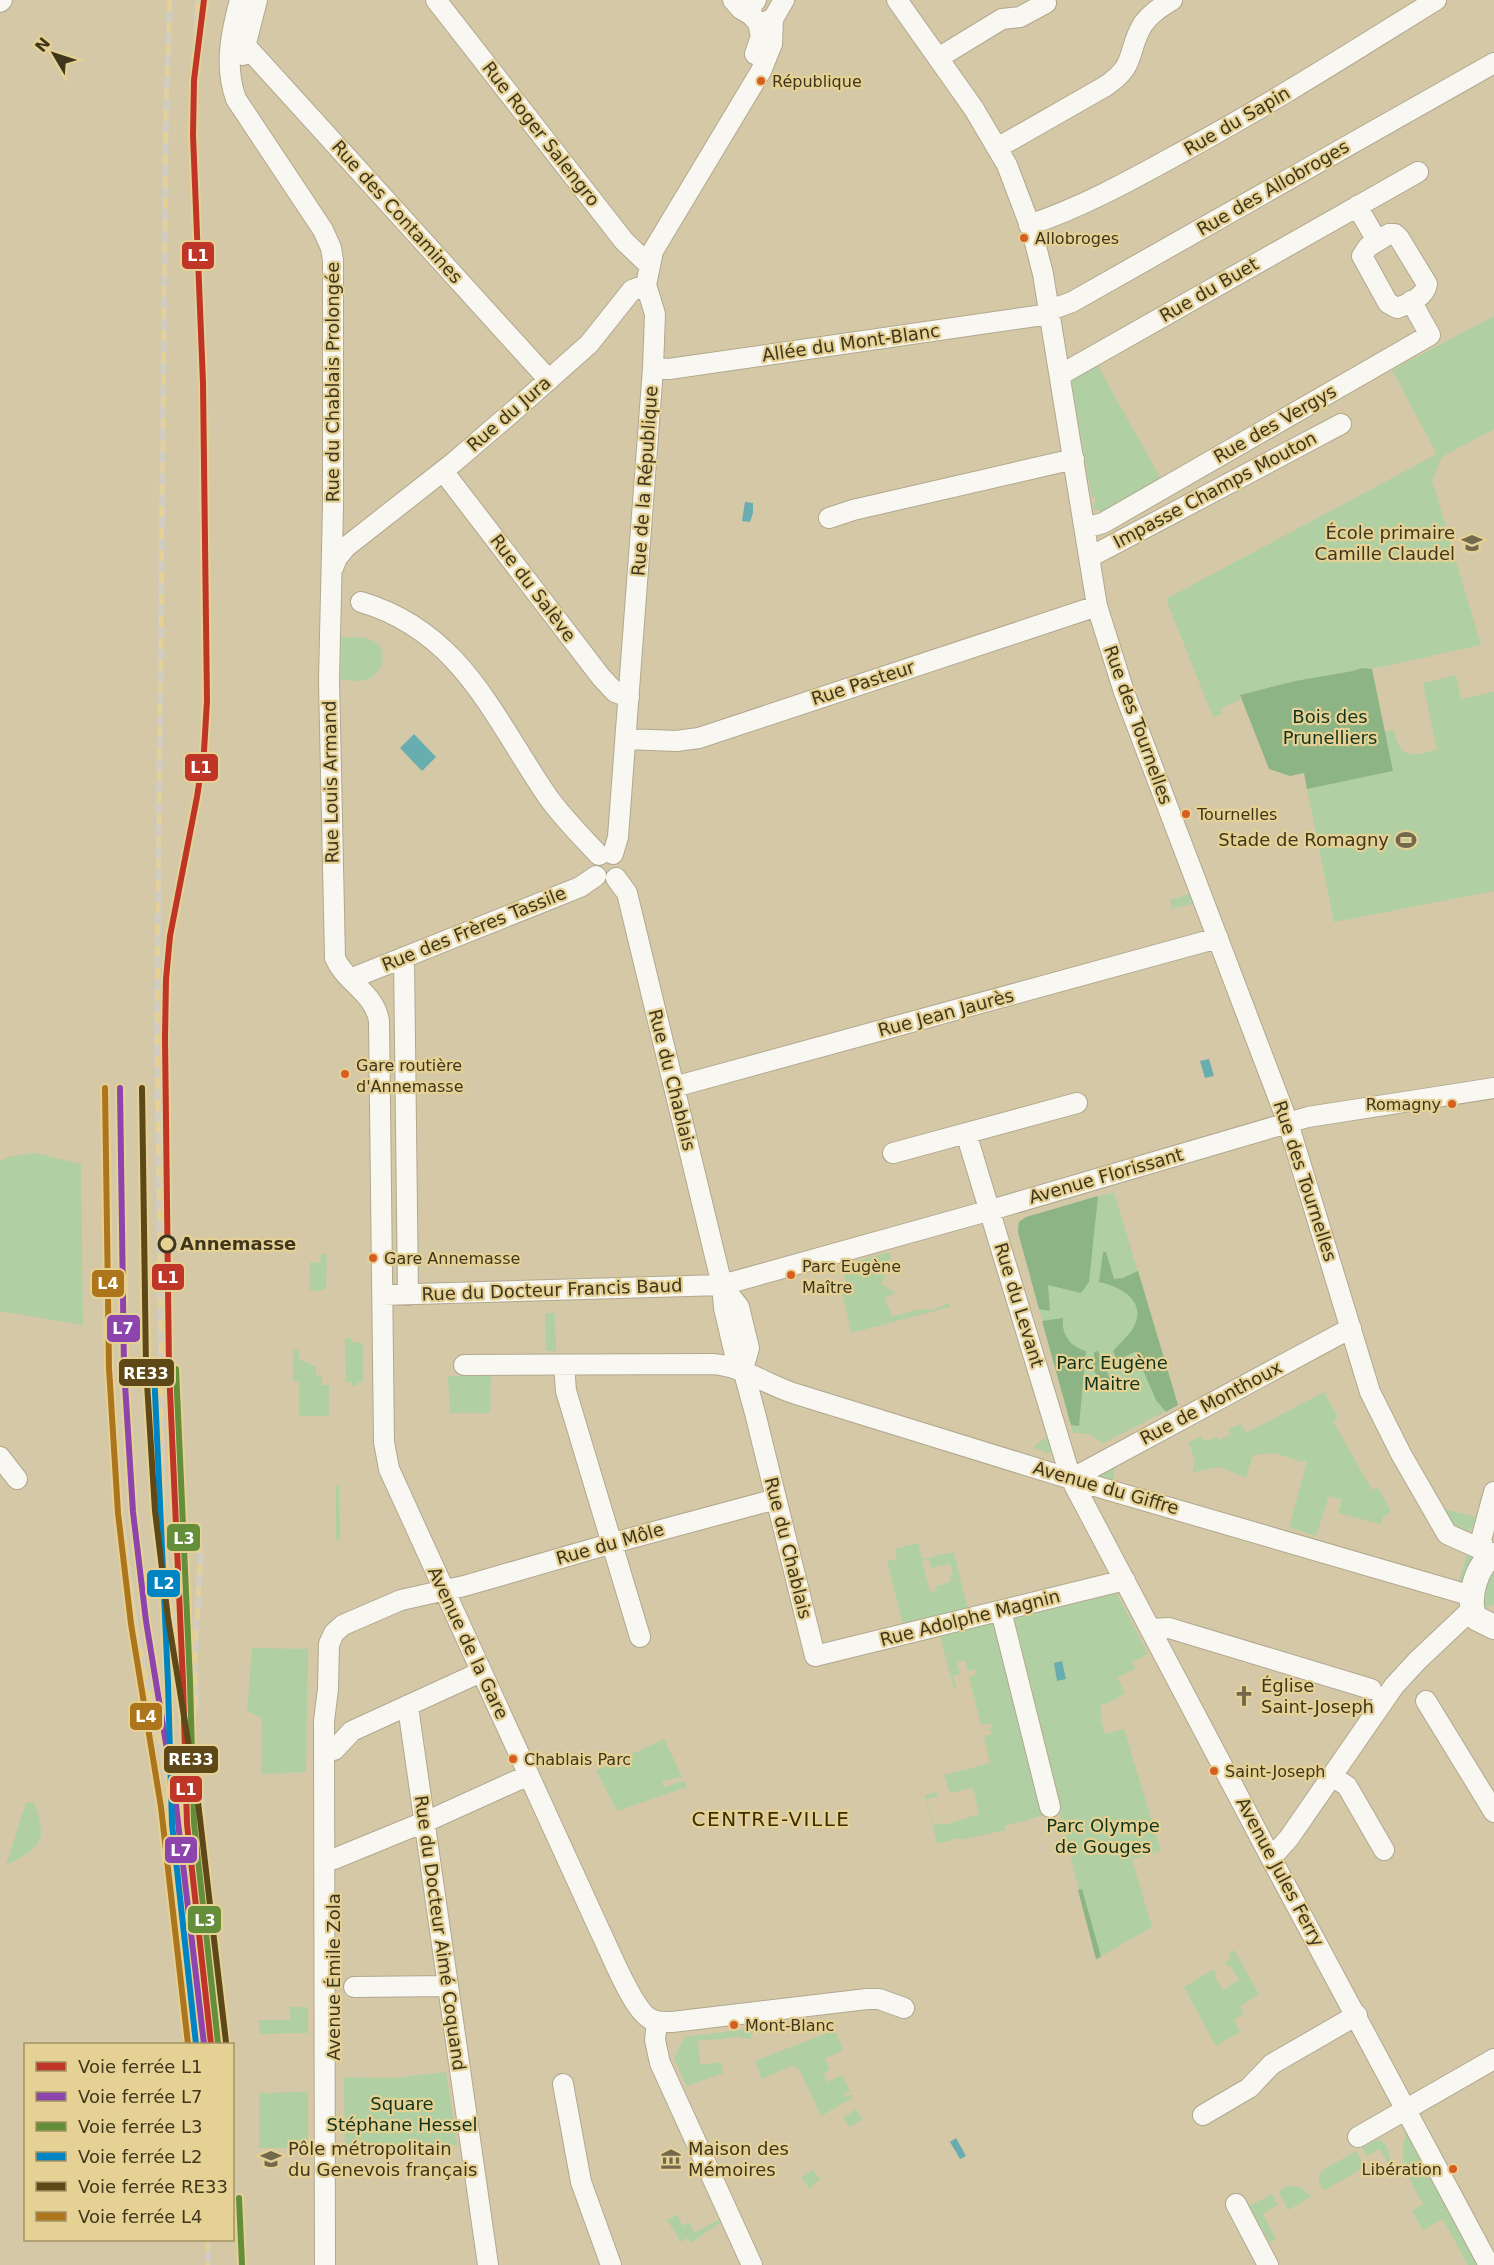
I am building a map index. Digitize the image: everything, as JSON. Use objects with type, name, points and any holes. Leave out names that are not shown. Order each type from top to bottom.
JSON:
[{"type":"main road","points":[[1491,1553],[1481,1567],[1472,1603],[1478,1620],[1494,1627]]},
{"type":"street","name":"Rue du Chablais Prolongée","points":[[240,0],[233,25],[230,55],[230,77],[236,99],[318,223],[332,254],[332,574]]},
{"type":"street","points":[[236,99],[245,45],[257,0]]},
{"type":"street","name":"Rue Roger Salengro","points":[[436,0],[624,241],[649,265]]},
{"type":"street","points":[[733,0],[741,9],[760,14]]},
{"type":"street","name":"Rue de la République","points":[[606,855],[618,837],[626,739],[653,368],[655,314],[646,285],[649,265],[660,237],[725,129],[733,100],[760,41],[760,14],[784,0]]},
{"type":"street","name":"Rue des Tournelles","points":[[897,0],[974,109],[998,148],[1007,165],[1029,225],[1043,274],[1050,312],[1097,606],[1124,692],[1288,1123],[1370,1392],[1401,1454],[1445,1532],[1451,1538],[1491,1553]]},
{"type":"street","points":[[998,148],[1119,76],[1130,61],[1142,27],[1154,12],[1172,0]]},
{"type":"street","name":"Rue du Sapin","points":[[1029,225],[1070,210],[1113,189],[1232,125],[1436,0]]},
{"type":"street","points":[[938,58],[1002,19],[1020,17],[1045,1]]},
{"type":"street","name":"Rue des Contamines","points":[[245,45],[549,380]]},
{"type":"street","name":"Rue des Allobroges","points":[[1050,312],[1072,302],[1494,63]]},
{"type":"street","name":"Rue du Buet","points":[[1060,375],[1418,172]]},
{"type":"street","points":[[1357,206],[1377,241]]},
{"type":"street","points":[[1389,234],[1397,236],[1427,287],[1411,301],[1394,308],[1383,295],[1362,256],[1365,249],[1377,241],[1389,234]]},
{"type":"street","name":"Rue du Jura","points":[[332,574],[341,552],[443,471],[549,380],[597,336],[632,290],[646,285]]},
{"type":"street","name":"Rue des Vergys","points":[[1085,528],[1103,523],[1430,335],[1411,301]]},
{"type":"street","name":"Allée du Mont-Blanc","points":[[653,368],[669,369],[1050,312]]},
{"type":"street","name":"Impasse Champs Mouton","points":[[1090,557],[1341,423]]},
{"type":"street","points":[[830,518],[853,510],[1074,459]]},
{"type":"street","name":"Rue du Salève","points":[[443,471],[601,677],[615,692],[629,697]]},
{"type":"street","points":[[333,506],[342,525],[352,532],[362,534]]},
{"type":"street","name":"Rue Louis Armand","points":[[332,574],[329,680],[335,958],[338,965],[351,979]]},
{"type":"street","points":[[361,602],[404,619],[435,640],[455,659],[472,680],[552,802],[606,855],[618,858],[621,872],[616,878],[606,881],[596,876],[593,865],[606,855]]},
{"type":"street","name":"Rue Pasteur","points":[[626,739],[676,741],[699,738],[1097,606]]},
{"type":"street","name":"Rue des Frères Tassile","points":[[351,979],[580,887],[596,876]]},
{"type":"street","name":"Rue du Chablais","points":[[616,878],[627,893],[722,1285],[724,1308],[733,1347],[743,1369],[815,1656]]},
{"type":"street","name":"Rue Jean Jaurès","points":[[674,1087],[1218,938]]},
{"type":"street","points":[[400,959],[400,1185],[407,1194],[408,1295]]},
{"type":"street","name":"Avenue de la Gare","points":[[351,979],[372,1002],[379,1021],[386,1459],[444,1592],[630,1993],[640,2011],[657,2022]]},
{"type":"street","name":"Avenue Florissant","points":[[722,1285],[1317,1115],[1494,1088]]},
{"type":"street","points":[[893,1153],[1077,1103]]},
{"type":"street","name":"Rue du Levant","points":[[966,1133],[1071,1479]]},
{"type":"street","name":"Rue du Docteur Francis Baud","points":[[382,1295],[722,1285]]},
{"type":"street","name":"Rue de Monthoux","points":[[1071,1479],[1351,1328]]},
{"type":"street","name":"Avenue du Giffre","points":[[464,1365],[712,1364],[743,1369],[763,1381],[790,1392],[1472,1603]]},
{"type":"street","points":[[564,1365],[566,1391],[640,1637]]},
{"type":"street","points":[[0,1457],[17,1479]]},
{"type":"street","name":"Avenue Jules Ferry","points":[[1071,1479],[1490,2265]]},
{"type":"street","points":[[1491,1553],[1481,1538],[1494,1492]]},
{"type":"street","name":"Rue du Môle","points":[[336,1624],[364,1616],[401,1600],[444,1592],[776,1499]]},
{"type":"street","points":[[1491,1553],[1490,1538],[1494,1523]]},
{"type":"street","name":"Rue Adolphe Magnin","points":[[815,1656],[1125,1580]]},
{"type":"street","points":[[1275,1865],[1284,1845],[1403,1675],[1472,1603]]},
{"type":"street","points":[[1001,1611],[1050,1807]]},
{"type":"street","name":"Avenue Émile Zola","points":[[335,2265],[334,1750],[325,1635],[336,1624]]},
{"type":"street","points":[[1151,1629],[1169,1628],[1371,1689]]},
{"type":"street","points":[[334,1750],[352,1731],[481,1672]]},
{"type":"street","points":[[1426,1701],[1494,1812]]},
{"type":"street","name":"Rue du Docteur Aimé Coquand","points":[[408,1707],[488,2265]]},
{"type":"street","points":[[330,1714],[352,1731]]},
{"type":"street","name":"Avenue Émile Zola","points":[[325,2265],[330,1714]]},
{"type":"street","points":[[334,1859],[529,1775]]},
{"type":"street","points":[[1332,1776],[1347,1786],[1384,1850]]},
{"type":"street","points":[[354,1987],[447,1986]]},
{"type":"street","points":[[752,2265],[660,2063],[655,2040],[657,2022],[867,1999],[879,2000],[904,2008]]},
{"type":"street","points":[[1203,2115],[1249,2088],[1272,2064],[1357,2015]]},
{"type":"street","points":[[1358,2137],[1494,2059]]},
{"type":"street","points":[[563,2084],[581,2182],[611,2265]]},
{"type":"street","points":[[1236,2204],[1268,2265]]},
{"type":"green space","points":[[1494,316],[1494,429],[1442,457],[1432,480],[1481,645],[1372,669],[1362,668],[1295,681],[1240,695],[1240,700],[1221,708],[1222,714],[1213,717],[1166,599],[1437,454],[1392,370]]},
{"type":"green space","points":[[1097,364],[1161,479],[1103,512],[1093,509],[1096,497],[1092,498],[1071,379]]},
{"type":"green space","points":[[342,637],[368,639],[380,646],[382,663],[371,678],[359,681],[341,680]]},
{"type":"green space","name":"Bois des Prunelliers","points":[[1362,668],[1372,669],[1393,771],[1307,789],[1304,773],[1290,776],[1269,769],[1240,695]]},
{"type":"green space","name":"Stade de Romagny","points":[[1456,675],[1461,699],[1494,692],[1494,891],[1334,922],[1307,789],[1393,771],[1385,732],[1394,730],[1400,747],[1408,754],[1437,750],[1423,683]]},
{"type":"green space","points":[[1193,893],[1195,903],[1172,909],[1170,900]]},
{"type":"green space","points":[[35,1153],[81,1164],[83,1325],[0,1311],[0,1161],[7,1157]]},
{"type":"green space","name":"Parc Eugène Maitre","points":[[1114,1192],[1178,1405],[1103,1443],[1089,1434],[1073,1433],[1017,1227],[1019,1222],[1026,1217]]},
{"type":"green space","points":[[1098,1196],[1089,1282],[1081,1293],[1048,1285],[1050,1311],[1039,1309],[1018,1232],[1019,1222],[1026,1217]]},
{"type":"green space","points":[[889,1252],[892,1259],[888,1260],[882,1273],[886,1277],[881,1284],[896,1293],[885,1297],[892,1317],[919,1309],[933,1310],[949,1303],[950,1307],[851,1333],[842,1292],[848,1290],[842,1266]]},
{"type":"green space","points":[[1103,1252],[1106,1252],[1114,1279],[1123,1278],[1138,1271],[1178,1405],[1166,1412],[1156,1400],[1135,1352],[1117,1360],[1113,1351],[1132,1330],[1137,1312],[1135,1304],[1124,1292],[1099,1282]]},
{"type":"green space","points":[[321,1254],[327,1254],[326,1289],[315,1292],[315,1290],[309,1290],[310,1262],[320,1263]]},
{"type":"green space","points":[[545,1313],[555,1313],[556,1351],[546,1351]]},
{"type":"green space","points":[[1063,1318],[1068,1339],[1075,1346],[1086,1351],[1079,1426],[1071,1425],[1042,1321]]},
{"type":"green space","points":[[345,1338],[351,1338],[351,1341],[363,1344],[363,1382],[357,1382],[357,1386],[352,1386],[352,1382],[346,1382]]},
{"type":"green space","points":[[293,1350],[299,1350],[299,1360],[316,1366],[316,1375],[322,1375],[322,1385],[329,1385],[329,1416],[299,1416],[299,1382],[293,1381]]},
{"type":"green space","points":[[1098,1351],[1111,1381],[1104,1384],[1094,1371],[1094,1352]]},
{"type":"green space","points":[[448,1376],[491,1376],[490,1413],[450,1413]]},
{"type":"green space","points":[[1324,1392],[1338,1417],[1333,1421],[1372,1490],[1378,1487],[1391,1512],[1383,1517],[1381,1524],[1338,1513],[1342,1500],[1329,1496],[1316,1536],[1289,1527],[1307,1462],[1303,1460],[1302,1462],[1274,1453],[1253,1455],[1246,1478],[1220,1467],[1193,1472],[1195,1459],[1188,1443],[1201,1436],[1204,1441],[1217,1437],[1219,1440],[1231,1434],[1228,1429],[1241,1424],[1246,1433]]},
{"type":"green space","points":[[1050,1436],[1052,1449],[1049,1453],[1033,1448],[1040,1441]]},
{"type":"green space","points":[[1115,1466],[1113,1483],[1097,1477],[1096,1475]]},
{"type":"green space","points":[[336,1486],[339,1486],[340,1539],[336,1540]]},
{"type":"green space","points":[[1444,1509],[1476,1517],[1473,1526],[1469,1530],[1460,1530]]},
{"type":"green space","points":[[918,1543],[922,1559],[954,1552],[968,1609],[903,1625],[887,1561],[897,1559],[895,1549]],"holes":[[[929,1559],[931,1568],[950,1564],[953,1574],[950,1575],[951,1582],[936,1586],[937,1590],[930,1592],[922,1561]]]},
{"type":"green space","points":[[1469,1549],[1476,1551],[1468,1587],[1457,1586]]},
{"type":"green space","points":[[1494,1567],[1494,1604],[1481,1610],[1487,1575]]},
{"type":"green space","name":"Parc Olympe de Gouges","points":[[1116,1592],[1148,1654],[1132,1662],[1135,1669],[1117,1678],[1125,1693],[1109,1703],[1100,1705],[1102,1717],[1100,1718],[1105,1734],[1124,1729],[1161,1851],[1132,1859],[1152,1927],[1096,1959],[1030,1693],[1033,1692],[1031,1681],[1027,1682],[1013,1620]]},
{"type":"green space","points":[[994,1623],[1044,1815],[1005,1826],[1006,1830],[937,1844],[925,1795],[936,1792],[938,1796],[927,1799],[933,1825],[944,1823],[945,1825],[979,1814],[973,1788],[950,1793],[944,1775],[990,1763],[984,1736],[992,1734],[991,1723],[981,1725],[969,1677],[977,1674],[976,1669],[968,1671],[965,1660],[957,1663],[960,1674],[953,1676],[956,1688],[954,1689],[940,1636]]},
{"type":"green space","points":[[252,1648],[308,1649],[306,1772],[261,1774],[262,1718],[247,1711]]},
{"type":"green space","points":[[664,1739],[682,1777],[662,1781],[664,1787],[684,1781],[687,1787],[617,1811],[596,1771]]},
{"type":"green space","points":[[26,1802],[34,1803],[41,1826],[41,1835],[34,1848],[27,1854],[6,1865]]},
{"type":"green space","points":[[1082,1889],[1101,1957],[1096,1959],[1078,1890]]},
{"type":"green space","points":[[1234,1950],[1259,1994],[1241,2006],[1243,2014],[1234,2020],[1240,2032],[1216,2046],[1184,1987],[1214,1969],[1217,1976],[1215,1978],[1223,1990],[1239,1980],[1230,1965],[1227,1966],[1225,1962],[1231,1959],[1228,1954]]},
{"type":"green space","points":[[290,2007],[308,2007],[308,2033],[259,2034],[259,2020],[290,2020]]},
{"type":"green space","points":[[755,2028],[756,2032],[751,2033],[752,2039],[739,2036],[698,2041],[700,2065],[721,2062],[723,2073],[687,2086],[674,2059],[684,2037]]},
{"type":"green space","points":[[832,2031],[836,2033],[843,2050],[825,2059],[830,2070],[823,2073],[827,2082],[842,2075],[850,2091],[844,2095],[846,2097],[851,2094],[853,2097],[821,2116],[799,2068],[796,2069],[794,2065],[762,2079],[755,2061]]},
{"type":"green space","name":"Square Stéphane Hessel","points":[[446,2072],[457,2145],[401,2153],[345,2154],[344,2077],[393,2078]]},
{"type":"green space","points":[[308,2092],[308,2148],[259,2148],[259,2093]]},
{"type":"green space","points":[[856,2109],[863,2119],[850,2127],[843,2118]]},
{"type":"green space","points":[[1407,2131],[1480,2265],[1468,2265],[1443,2219],[1423,2230],[1412,2211],[1423,2204],[1409,2178],[1404,2160],[1404,2141]]},
{"type":"green space","points":[[1376,2140],[1387,2146],[1390,2168],[1380,2149],[1367,2156],[1362,2148]]},
{"type":"green space","points":[[1356,2151],[1365,2167],[1323,2191],[1318,2180],[1321,2171]]},
{"type":"green space","points":[[812,2170],[820,2179],[810,2189],[801,2178]]},
{"type":"green space","points":[[1289,2186],[1301,2187],[1311,2197],[1288,2210],[1278,2191]]},
{"type":"green space","points":[[1272,2194],[1278,2205],[1263,2214],[1276,2239],[1270,2243],[1249,2206]]},
{"type":"green space","points":[[677,2214],[683,2226],[690,2222],[694,2233],[719,2220],[720,2223],[691,2243],[687,2238],[681,2242],[667,2220]]},
{"type":"water","points":[[745,502],[753,503],[750,522],[742,521]]},
{"type":"water","points":[[414,734],[436,757],[422,771],[400,748]]},
{"type":"water","points":[[1209,1059],[1214,1076],[1205,1078],[1200,1061]]},
{"type":"water","points":[[1062,1661],[1066,1679],[1057,1681],[1054,1663]]},
{"type":"water","points":[[956,2138],[966,2156],[960,2159],[950,2142]]},
{"type":"railway","points":[[170,0],[166,108],[157,1029],[163,1529],[169,1595],[183,1682]]},
{"type":"railway","points":[[194,80],[198,0]]},
{"type":"railway","points":[[106,1099],[109,1329],[116,1473],[135,1623],[173,1809],[202,2043]]},
{"type":"railway","points":[[196,1707],[195,1658],[201,1551]]},
{"type":"railway","points":[[201,1785],[213,2043]]},
{"type":"railway","points":[[208,2241],[208,2265]]},
{"type":"rail line","name":"L1","points":[[204,0],[194,80],[193,135],[203,383],[207,701],[204,751],[197,797],[170,936],[166,979],[165,1038],[169,1369],[187,1824],[211,2043]]},
{"type":"rail line","name":"L4","points":[[105,1088],[109,1368],[118,1513],[131,1624],[161,1807],[188,2043]]},
{"type":"rail line","name":"L7","points":[[120,1088],[124,1368],[133,1512],[146,1621],[176,1805],[204,2043]]},
{"type":"rail line","name":"RE33","points":[[142,1088],[146,1367],[155,1511],[168,1618],[198,1802],[226,2042]]},
{"type":"rail line","name":"L3","points":[[176,1369],[194,1823],[218,2043]]},
{"type":"rail line","name":"L2","points":[[154,1370],[172,1824],[196,2043]]},
{"type":"rail line","name":"L3","points":[[239,2198],[242,2265]]},
{"type":"place","name":"République","points":[[761,81]]},
{"type":"place","name":"Allobroges","points":[[1024,238]]},
{"type":"place","name":"École primaire Camille Claudel","points":[[1472,543]]},
{"type":"place","name":"Tournelles","points":[[1186,814]]},
{"type":"place","name":"Stade de Romagny","points":[[1406,840]]},
{"type":"place","name":"Gare routière d'Annemasse","points":[[345,1074]]},
{"type":"place","name":"Romagny","points":[[1452,1104]]},
{"type":"place","name":"Annemasse","points":[[167,1244]]},
{"type":"place","name":"Gare Annemasse","points":[[373,1258]]},
{"type":"place","name":"Parc Eugène Maître","points":[[791,1275]]},
{"type":"place","name":"Église Saint-Joseph","points":[[1244,1696]]},
{"type":"place","name":"Chablais Parc","points":[[513,1759]]},
{"type":"place","name":"Saint-Joseph","points":[[1214,1771]]},
{"type":"place","name":"Mont-Blanc","points":[[734,2025]]},
{"type":"place","name":"Pôle métropolitain du Genevois français","points":[[271,2159]]},
{"type":"place","name":"Maison des Mémoires","points":[[671,2159]]},
{"type":"place","name":"Libération","points":[[1453,2169]]},
{"type":"district","name":"CENTRE-VILLE","points":[[771,1819]]}]
